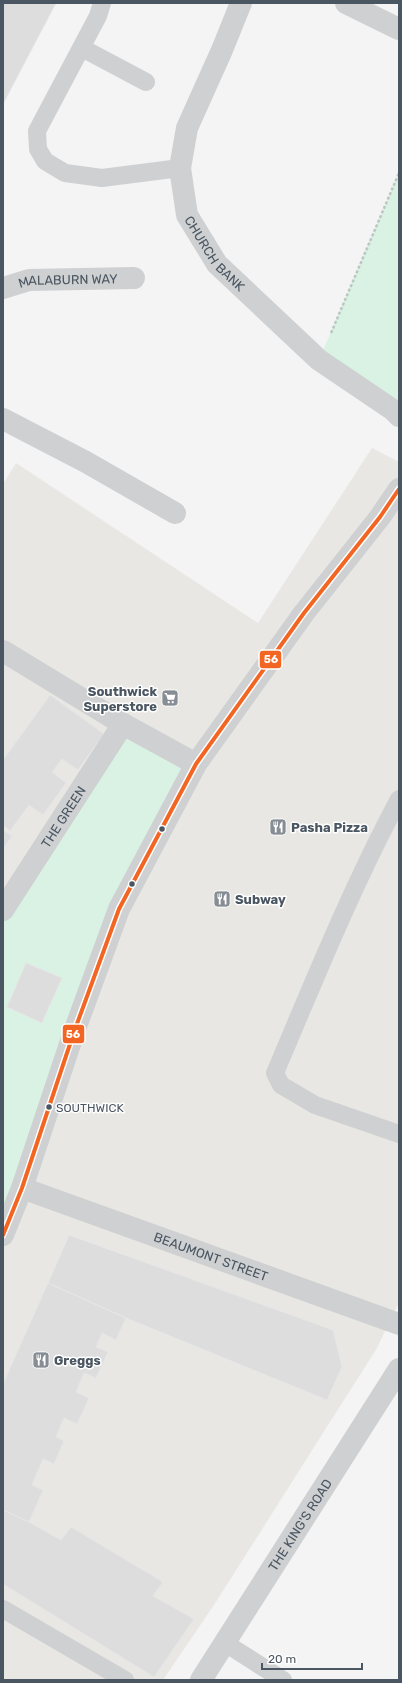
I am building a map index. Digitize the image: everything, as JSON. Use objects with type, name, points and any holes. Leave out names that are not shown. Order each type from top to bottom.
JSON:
[{"type":"street","name":"CHURCH BANK","points":[[241,3],[187,128],[180,168],[187,215],[217,264],[319,360],[393,410],[399,416]]},
{"type":"street","points":[[346,3],[399,29]]},
{"type":"street","name":"MALABURN WAY","points":[[3,288],[29,280],[134,278]]},
{"type":"street","points":[[3,419],[86,462],[175,513]]},
{"type":"street","points":[[3,1235],[22,1188],[74,1032],[119,909],[196,764],[304,613],[380,516],[399,489]]},
{"type":"street","points":[[3,651],[123,724],[196,764]]},
{"type":"street","name":"THE GREEN","points":[[3,910],[123,724]]},
{"type":"street","name":"BEAUMONT STREET","points":[[22,1188],[399,1324]]},
{"type":"street","name":"THE KING'S ROAD","points":[[201,1680],[399,1369]]},
{"type":"lane","points":[[102,3],[98,16],[82,48],[37,131],[38,149],[45,161],[65,172],[102,178],[180,168]]},
{"type":"lane","points":[[82,48],[146,82]]},
{"type":"lane","points":[[399,799],[335,934],[275,1073],[281,1085],[314,1105],[399,1134]]},
{"type":"lane","points":[[3,1609],[125,1680]]},
{"type":"lane","points":[[225,1643],[283,1680]]},
{"type":"path","points":[[319,360],[399,173]]},
{"type":"shaded area","points":[[372,448],[399,462],[399,1302],[377,1348],[214,1605],[163,1680],[3,1680],[3,484],[16,463],[258,623]]},
{"type":"green space","points":[[399,173],[399,416],[319,360]]},
{"type":"green space","points":[[123,724],[196,764],[119,909],[3,1235],[3,910]]},
{"type":"building","points":[[3,3],[56,3],[3,104]]},
{"type":"building","points":[[50,695],[104,734],[78,770],[62,759],[52,772],[66,783],[43,815],[29,805],[10,831],[3,825],[3,760]]},
{"type":"building","points":[[3,830],[12,836],[3,849]]},
{"type":"building","points":[[26,963],[62,978],[42,1023],[7,1007]]},
{"type":"building","points":[[69,1235],[333,1330],[342,1367],[327,1400],[126,1318],[48,1283]]},
{"type":"building","points":[[48,1283],[126,1318],[116,1340],[102,1333],[96,1347],[108,1352],[96,1378],[84,1373],[76,1392],[89,1398],[77,1424],[64,1418],[56,1437],[64,1441],[54,1464],[43,1459],[32,1485],[43,1490],[29,1522],[3,1510],[3,1384]]},
{"type":"building","points":[[3,1510],[29,1522],[61,1540],[71,1527],[163,1582],[153,1596],[194,1619],[154,1677],[3,1584]]},
{"type":"transit line","name":"56","points":[[3,1235],[22,1188],[74,1032],[119,909],[196,764],[304,613],[380,517],[399,489]]},
{"type":"place","name":"Southwick Superstore","points":[[170,698]]},
{"type":"place","name":"Pasha Pizza","points":[[278,827]]},
{"type":"place","name":"Subway","points":[[222,899]]},
{"type":"place","name":"SOUTHWICK","points":[[49,1107]]},
{"type":"place","name":"Greggs","points":[[41,1360]]}]
